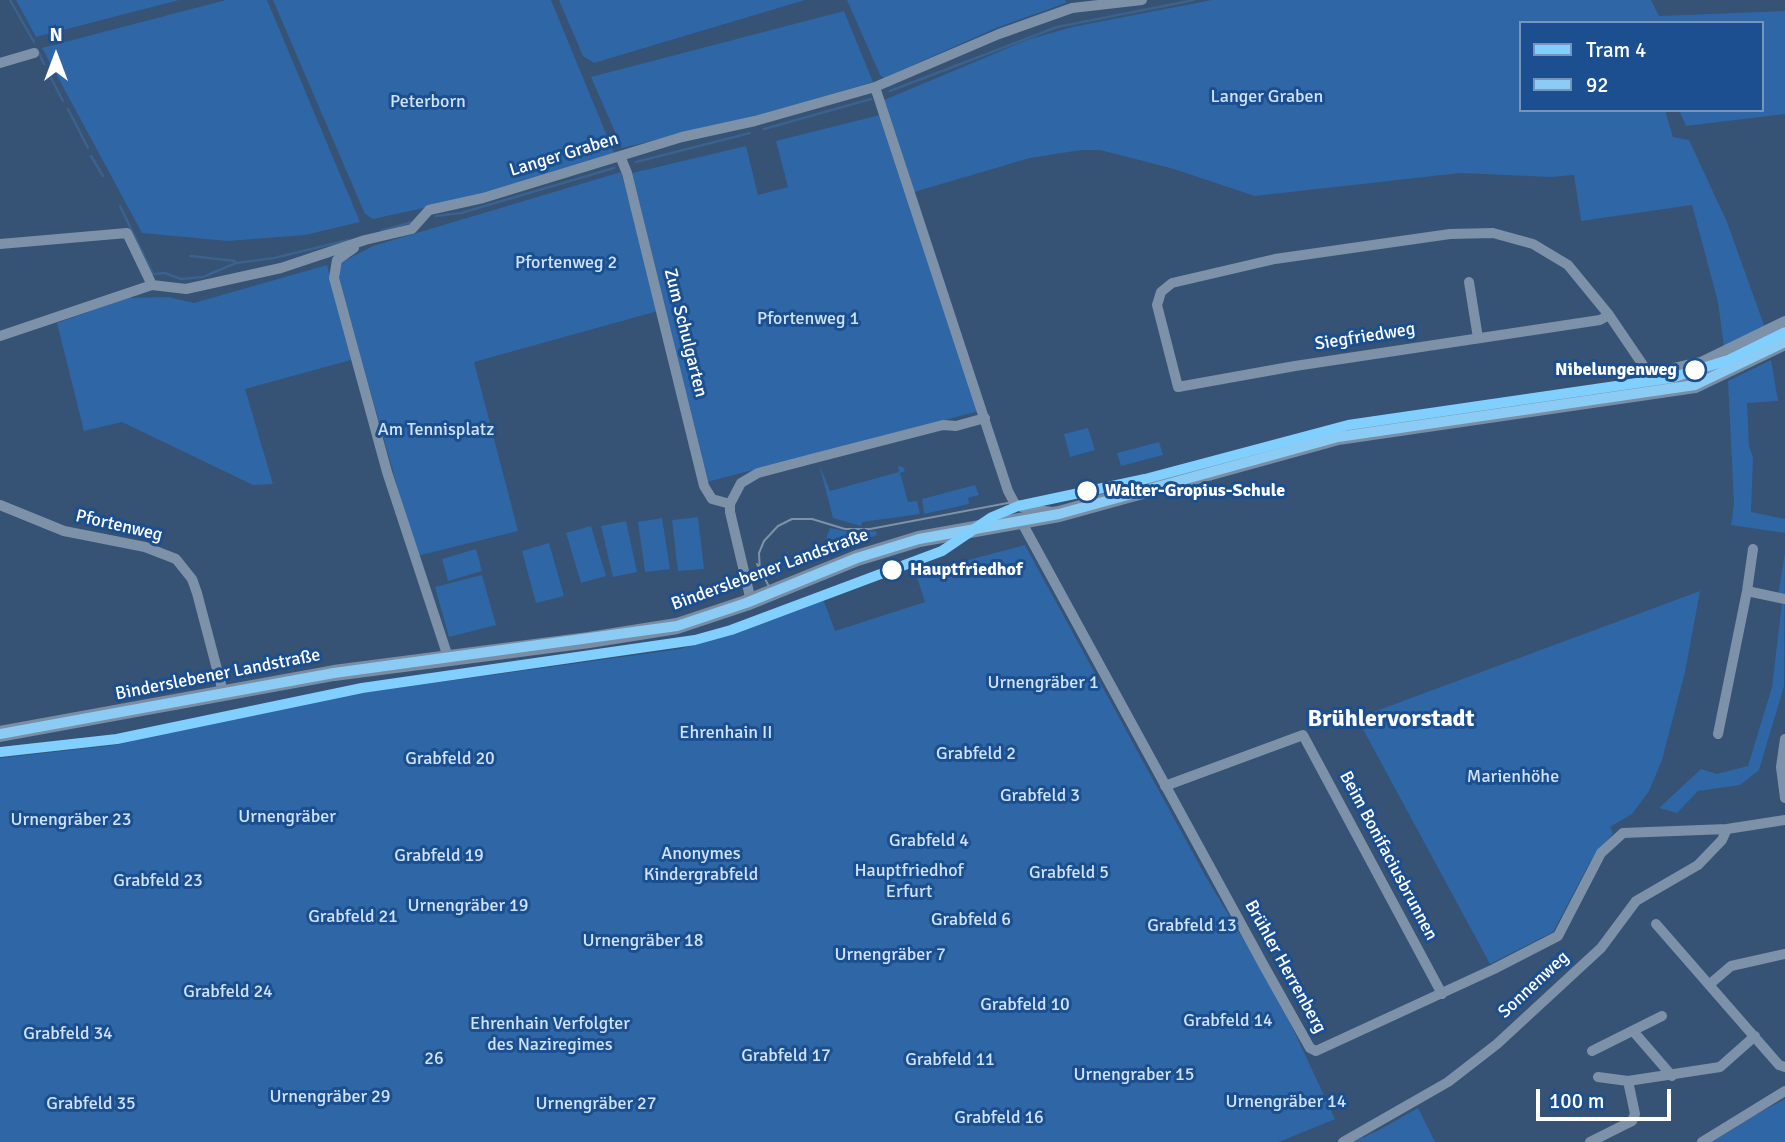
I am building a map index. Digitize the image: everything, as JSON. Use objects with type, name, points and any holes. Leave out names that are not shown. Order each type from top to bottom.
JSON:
[{"type":"main road","name":"Binderslebener Landstraße","points":[[0,734],[223,692],[448,657],[677,626],[751,601],[857,558],[919,539],[1059,514],[1338,437],[1695,385],[1732,370],[1781,344]]},
{"type":"street","name":"Langer Graben","points":[[0,336],[152,285],[186,289],[281,268],[365,240],[412,229],[429,210],[483,198],[682,136],[755,121],[875,87],[999,33],[1072,8],[1142,0]]},
{"type":"street","points":[[0,63],[34,54]]},
{"type":"street","points":[[875,87],[1013,502],[1026,509],[1059,514]]},
{"type":"street","name":"Zum Schulgarten","points":[[620,156],[627,173],[704,486],[712,499],[730,504]]},
{"type":"street","name":"Siegfriedweg","points":[[1472,232],[1493,233],[1523,240],[1556,256],[1581,278],[1609,315],[1600,320],[1178,387],[1157,304],[1161,292],[1172,283],[1275,259],[1472,232]]},
{"type":"street","points":[[0,244],[127,233],[152,285]]},
{"type":"street","points":[[365,240],[337,260],[334,278],[402,522],[448,657]]},
{"type":"street","points":[[1469,282],[1478,338]]},
{"type":"street","points":[[1609,315],[1647,374],[1651,392]]},
{"type":"street","points":[[1647,374],[1701,362],[1785,321]]},
{"type":"street","points":[[751,601],[734,541],[730,504],[741,483],[758,473],[943,425],[956,426],[985,418]]},
{"type":"street","name":"Pfortenweg","points":[[0,505],[64,531],[145,547],[176,559],[192,579],[198,593],[223,692]]},
{"type":"street","name":"Brühler Herrenberg","points":[[1021,521],[1310,1048],[1316,1051],[1442,994],[1558,936],[1595,864],[1617,837],[1633,831],[1727,829],[1785,820]]},
{"type":"street","points":[[1718,734],[1753,549]]},
{"type":"street","points":[[1747,592],[1785,599]]},
{"type":"street","name":"Beim Bonifaciusbrunnen","points":[[1165,786],[1303,735],[1442,994]]},
{"type":"street","points":[[1785,739],[1785,798]]},
{"type":"street","name":"Sonnenweg","points":[[1343,1142],[1448,1082],[1497,1044],[1601,947],[1636,901],[1698,865],[1722,839],[1727,829]]},
{"type":"street","points":[[1656,924],[1779,1065],[1785,1067]]},
{"type":"street","points":[[1710,984],[1731,965],[1785,954]]},
{"type":"street","points":[[1592,1051],[1662,1016]]},
{"type":"street","points":[[1633,1031],[1672,1076]]},
{"type":"street","points":[[1598,1077],[1628,1081],[1720,1067],[1755,1036]]},
{"type":"street","points":[[1590,1142],[1632,1121],[1636,1114],[1628,1081]]},
{"type":"street","points":[[1702,1142],[1785,1091]]},
{"type":"green space","points":[[16,0],[179,0],[36,37]]},
{"type":"green space","points":[[226,0],[267,0],[360,222],[305,235],[228,241],[142,233],[42,48]]},
{"type":"green space","name":"Peterborn","points":[[273,0],[551,0],[614,153],[484,195],[373,219],[365,214]]},
{"type":"green space","points":[[559,0],[805,0],[594,63],[583,56]]},
{"type":"green space","points":[[847,0],[1065,0],[1066,3],[996,28],[884,78],[880,75]]},
{"type":"green space","name":"Langer Graben","points":[[1212,0],[1651,0],[1659,16],[1785,11],[1785,114],[1686,126],[1680,112],[1764,112],[1764,21],[1519,21],[1519,112],[1666,112],[1673,137],[1689,140],[1727,222],[1765,328],[1724,347],[1718,302],[1692,205],[1581,221],[1574,175],[1550,177],[1460,173],[1255,196],[1174,169],[1100,150],[1081,150],[1030,158],[914,192],[884,100],[1027,40],[1072,27]]},
{"type":"green space","points":[[844,11],[873,82],[753,117],[622,148],[591,77]]},
{"type":"green space","name":"Pfortenweg 1","points":[[880,115],[979,411],[707,482],[632,173],[746,146],[758,195],[788,187],[776,141]]},
{"type":"green space","name":"Pfortenweg 2","points":[[621,172],[658,311],[474,362],[518,531],[417,556],[338,277],[340,263],[373,246]]},
{"type":"green space","points":[[327,265],[351,360],[245,389],[273,484],[253,485],[122,422],[84,431],[57,323],[127,298],[168,297],[194,303]]},
{"type":"green space","points":[[1771,360],[1778,401],[1747,403],[1749,446],[1753,458],[1751,512],[1785,519],[1785,533],[1731,525],[1734,504],[1728,381]]},
{"type":"green space","points":[[1088,428],[1095,450],[1070,457],[1064,434]]},
{"type":"green space","points":[[1159,442],[1163,455],[1121,466],[1117,453]]},
{"type":"green space","points":[[819,464],[830,491],[899,472],[898,466],[903,467],[905,471],[900,473],[908,502],[917,501],[920,514],[862,522],[861,526],[833,518]]},
{"type":"green space","points":[[975,485],[979,495],[968,498],[969,504],[924,514],[922,499]]},
{"type":"green space","points":[[698,517],[704,569],[678,571],[672,520]]},
{"type":"green space","points":[[662,518],[670,569],[645,572],[638,522]]},
{"type":"green space","points":[[626,521],[637,572],[613,577],[601,526]]},
{"type":"green space","points":[[591,526],[606,576],[581,583],[566,533]]},
{"type":"green space","points":[[830,528],[855,533],[876,531],[877,535],[829,553],[825,542]]},
{"type":"green space","points":[[549,543],[564,596],[536,603],[522,551]]},
{"type":"green space","name":"Hauptfriedhof Erfurt","points":[[1025,545],[1206,877],[1280,1001],[1335,1119],[1279,1142],[0,1142],[0,758],[116,745],[318,699],[680,649],[715,639],[823,599],[835,631],[925,602],[916,574]]},
{"type":"green space","points":[[476,549],[482,571],[448,581],[442,559]]},
{"type":"green space","points":[[1785,552],[1784,686],[1759,770],[1740,785],[1698,791],[1677,813],[1659,808],[1701,769],[1717,774],[1748,766],[1772,687],[1782,603],[1777,602]]},
{"type":"green space","points":[[482,575],[496,625],[449,637],[435,587]]},
{"type":"green space","name":"Marienhöhe","points":[[1700,591],[1685,672],[1662,760],[1649,791],[1632,814],[1610,827],[1613,833],[1590,862],[1553,932],[1490,964],[1357,718]]},
{"type":"green space","points":[[1785,1099],[1785,1142],[1712,1142],[1755,1115]]},
{"type":"green space","points":[[1418,1108],[1435,1142],[1353,1142],[1379,1130]]},
{"type":"waterway","points":[[10,0],[34,42]]},
{"type":"waterway","points":[[890,91],[1057,27],[1194,0]]},
{"type":"waterway","points":[[37,49],[44,64]]},
{"type":"waterway","points":[[51,78],[63,101]]},
{"type":"waterway","points":[[764,129],[871,99]]},
{"type":"waterway","points":[[68,109],[88,148]]},
{"type":"waterway","points":[[636,162],[750,133]]},
{"type":"waterway","points":[[91,156],[103,176]]},
{"type":"waterway","points":[[436,216],[461,213],[614,168]]},
{"type":"waterway","points":[[120,206],[153,274],[165,273],[181,279],[203,277],[236,263],[274,258],[348,240]]},
{"type":"waterway","points":[[381,231],[412,222]]},
{"type":"waterway","points":[[190,256],[235,261]]},
{"type":"tram line","name":"4","points":[[0,752],[117,739],[362,688],[695,640],[731,630],[942,551],[992,517],[1018,506],[1145,479],[1348,425],[1671,378],[1728,360],[1785,332]]},
{"type":"tram line","points":[[760,573],[759,553],[764,541],[778,526],[792,519],[812,519],[845,529],[870,529],[1013,502]]},
{"type":"tram line","points":[[757,564],[772,592]]},
{"type":"transit line","name":"92","points":[[0,734],[334,673],[677,626],[746,603],[857,558],[919,539],[1059,514],[1338,437],[1695,385],[1785,342]]},
{"type":"place","name":"Nibelungenweg","points":[[1695,370]]},
{"type":"place","name":"Walter-Gropius-Schule","points":[[1087,491]]},
{"type":"place","name":"Hauptfriedhof","points":[[892,570]]},
{"type":"district","name":"Brühlervorstadt","points":[[1391,720]]},
{"type":"park label","name":"Am Tennisplatz","points":[[436,430]]},
{"type":"park label","name":"Urnengräber 1","points":[[1043,683]]},
{"type":"park label","name":"Ehrenhain II","points":[[726,733]]},
{"type":"park label","name":"Grabfeld 2","points":[[976,754]]},
{"type":"park label","name":"Grabfeld 20","points":[[450,759]]},
{"type":"park label","name":"Grabfeld 3","points":[[1040,796]]},
{"type":"park label","name":"Urnengräber","points":[[287,817]]},
{"type":"park label","name":"Urnengräber 23","points":[[71,820]]},
{"type":"park label","name":"Grabfeld 4","points":[[929,841]]},
{"type":"park label","name":"Grabfeld 19","points":[[439,856]]},
{"type":"park label","name":"Anonymes Kindergrabfeld","points":[[701,864]]},
{"type":"park label","name":"Grabfeld 5","points":[[1069,873]]},
{"type":"park label","name":"Grabfeld 23","points":[[158,881]]},
{"type":"park label","name":"Urnengräber 19","points":[[468,906]]},
{"type":"park label","name":"Grabfeld 21","points":[[353,917]]},
{"type":"park label","name":"Grabfeld 6","points":[[971,920]]},
{"type":"park label","name":"Grabfeld 13","points":[[1192,926]]},
{"type":"park label","name":"Urnengräber 18","points":[[643,941]]},
{"type":"park label","name":"Urnengräber 7","points":[[890,955]]},
{"type":"park label","name":"Grabfeld 24","points":[[228,992]]},
{"type":"park label","name":"Grabfeld 10","points":[[1025,1005]]},
{"type":"park label","name":"Grabfeld 14","points":[[1228,1021]]},
{"type":"park label","name":"Grabfeld 34","points":[[68,1034]]},
{"type":"park label","name":"Ehrenhain Verfolgter des Naziregimes","points":[[550,1034]]},
{"type":"park label","name":"Grabfeld 17","points":[[786,1056]]},
{"type":"park label","name":"26","points":[[434,1059]]},
{"type":"park label","name":"Grabfeld 11","points":[[950,1060]]},
{"type":"park label","name":"Urnengraber 15","points":[[1134,1075]]},
{"type":"park label","name":"Urnengräber 29","points":[[330,1097]]},
{"type":"park label","name":"Urnengräber 14","points":[[1286,1102]]},
{"type":"park label","name":"Grabfeld 35","points":[[91,1104]]},
{"type":"park label","name":"Urnengräber 27","points":[[596,1104]]},
{"type":"park label","name":"Grabfeld 16","points":[[999,1118]]}]
